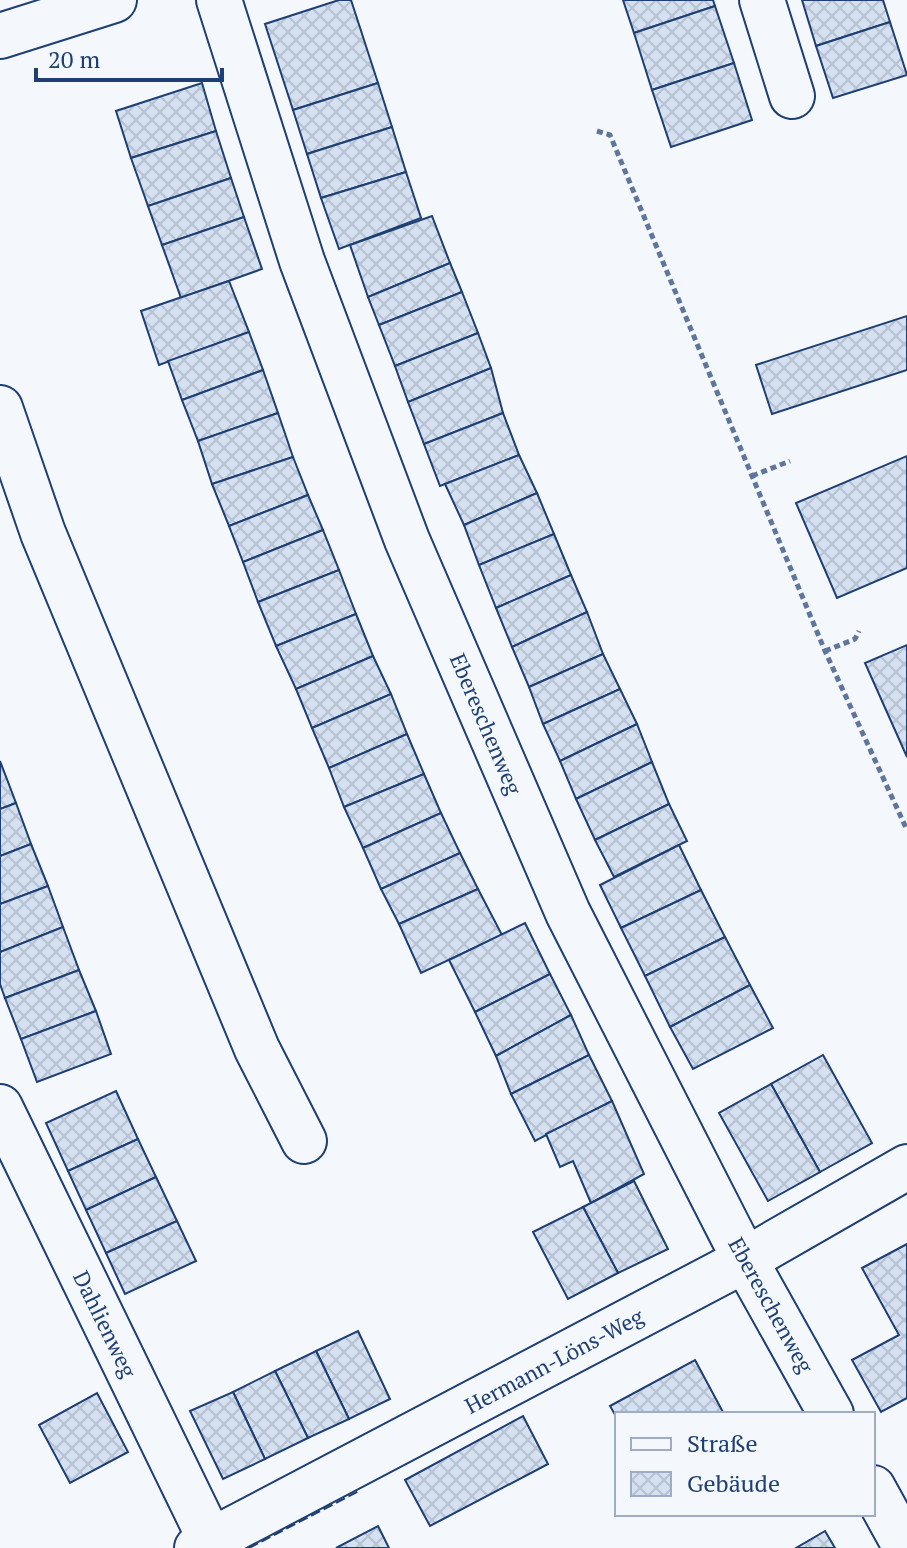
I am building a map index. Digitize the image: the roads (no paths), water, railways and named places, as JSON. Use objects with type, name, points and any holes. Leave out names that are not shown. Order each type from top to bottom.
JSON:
[{"type":"street","points":[[0,36],[114,0]]},
{"type":"street","name":"Ebereschenweg","points":[[219,0],[302,261],[407,540],[568,913],[745,1260],[830,1412]]},
{"type":"street","points":[[762,0],[792,96]]},
{"type":"street","points":[[0,408],[43,533],[251,1035],[304,1141]]},
{"type":"street","name":"Dahlienweg","points":[[0,1107],[204,1544]]},
{"type":"street","name":"Hermann-Löns-Weg","points":[[204,1544],[745,1260],[907,1167]]},
{"type":"street","points":[[875,1492],[906,1548]]}]
